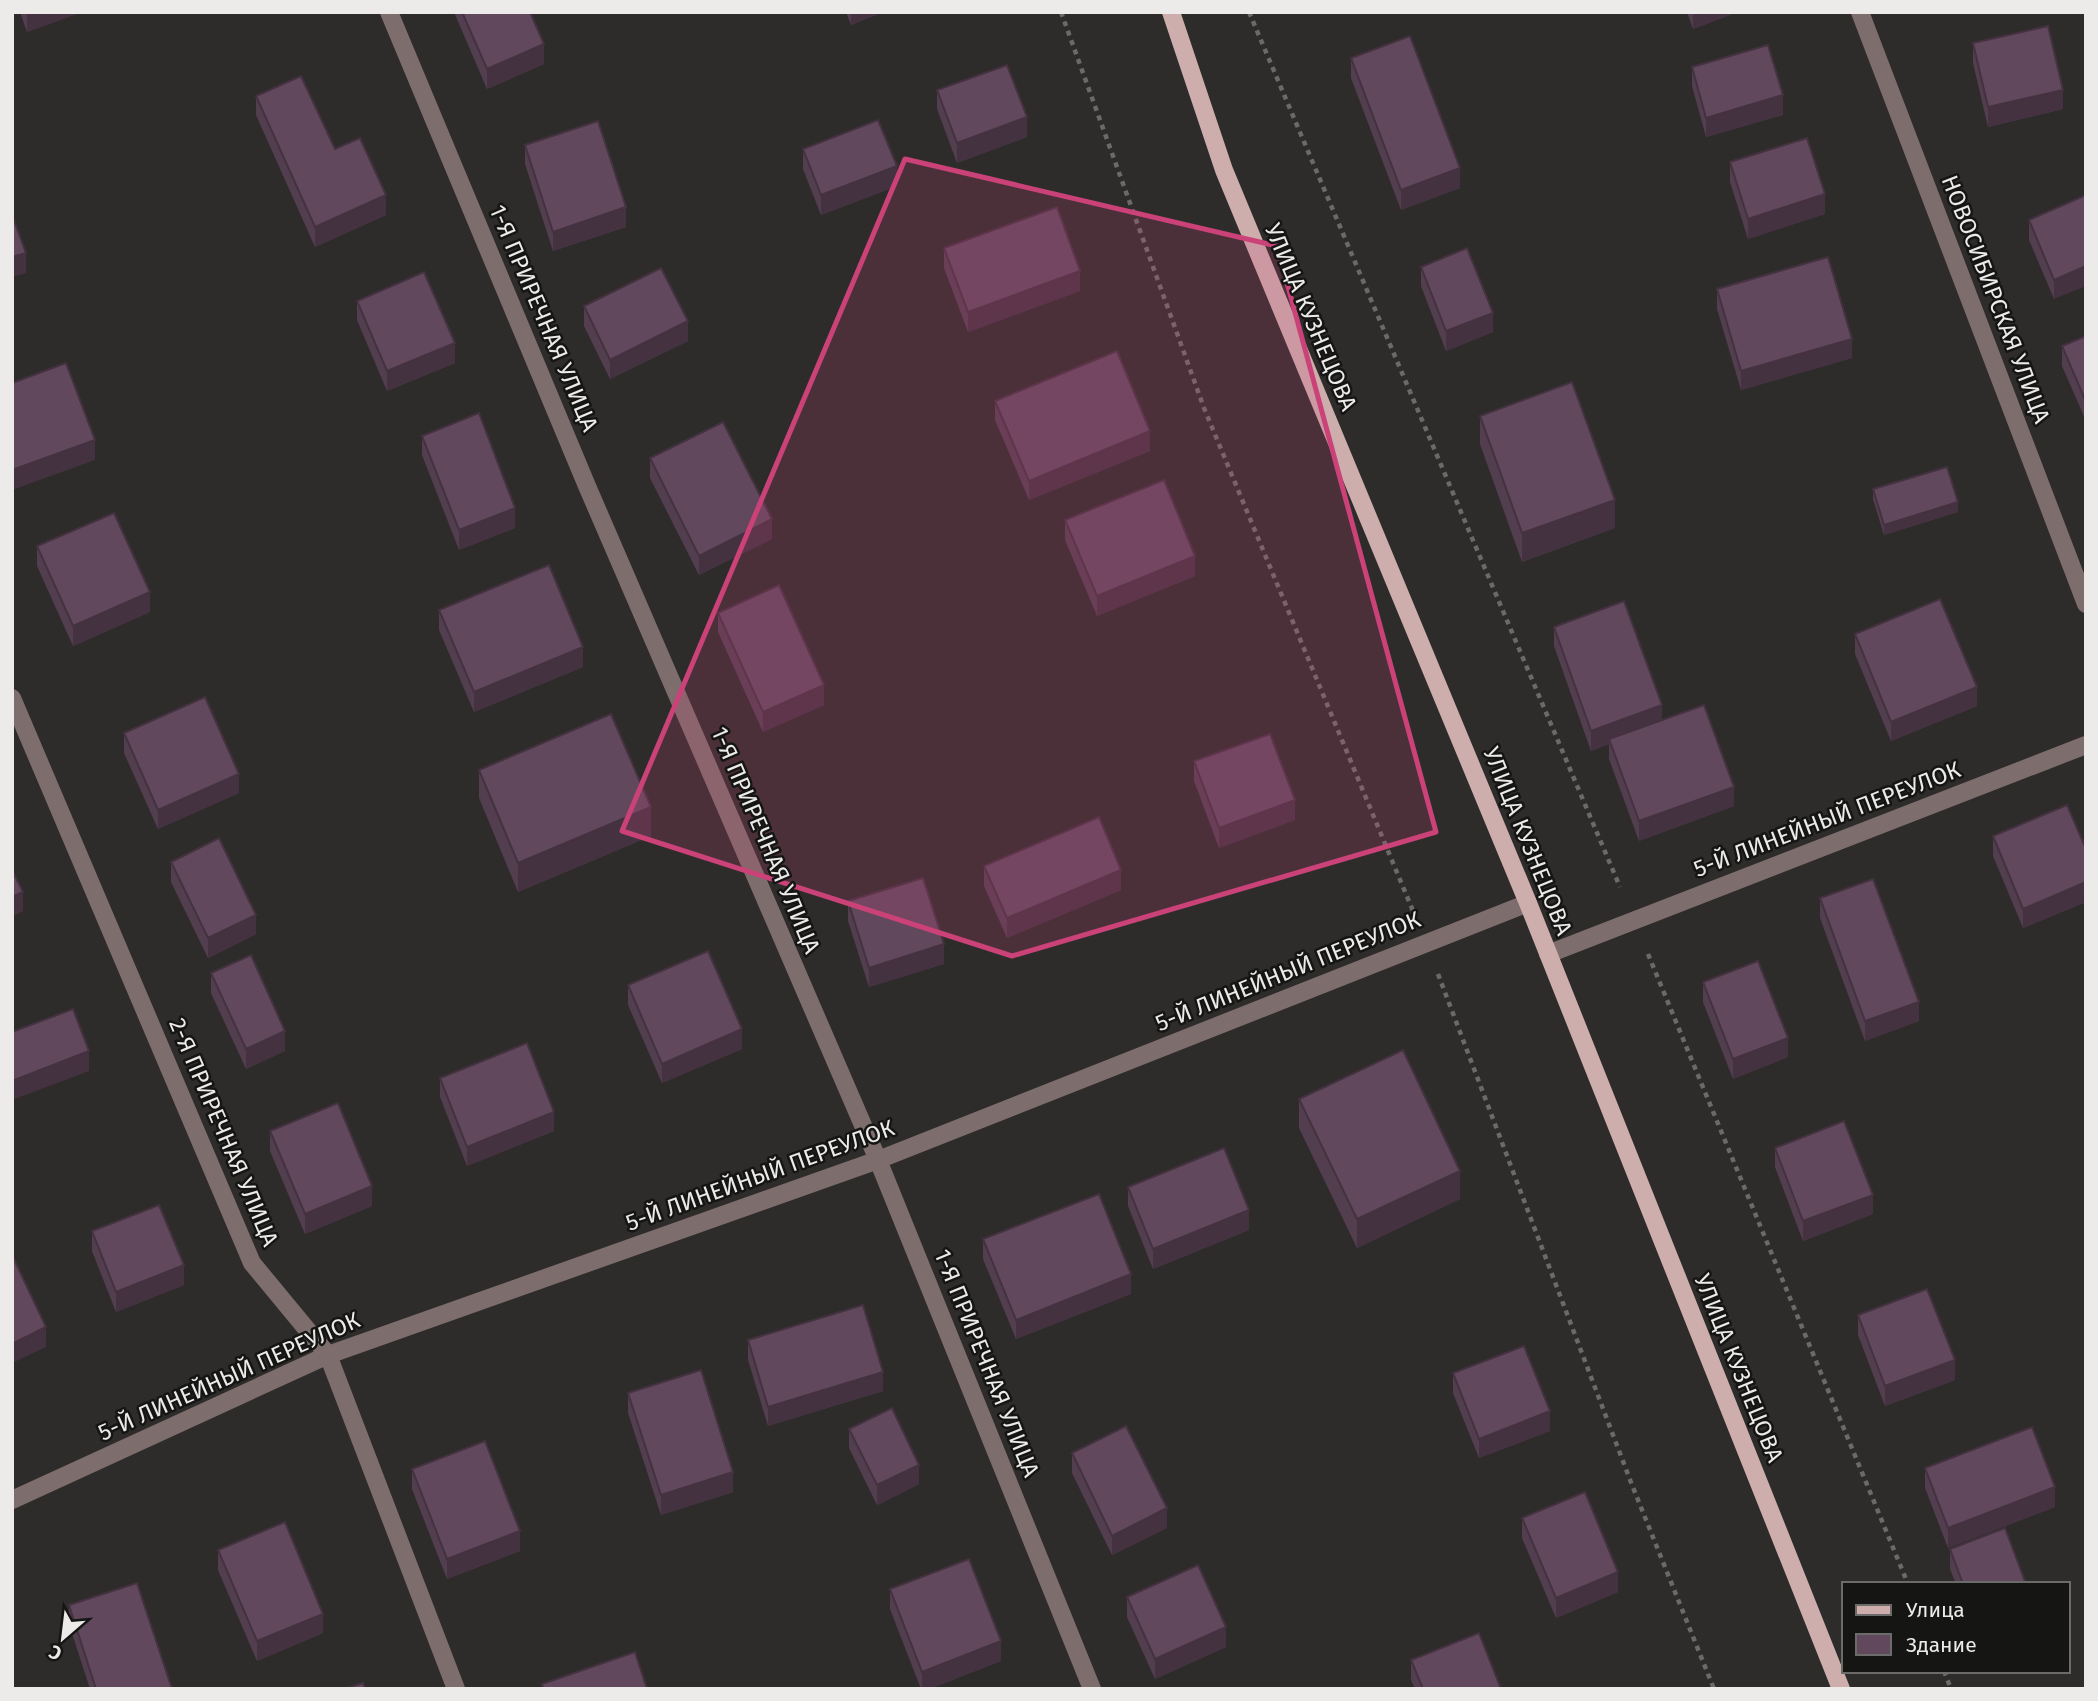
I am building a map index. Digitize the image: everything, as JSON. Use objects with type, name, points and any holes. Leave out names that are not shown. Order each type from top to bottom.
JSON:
[{"type":"main road","name":"УЛИЦА КУЗНЕЦОВА","points":[[1171,12],[1224,170],[1528,903],[1841,1689]]},
{"type":"street","name":"1-Я ПРИРЕЧНАЯ УЛИЦА","points":[[389,12],[592,499],[878,1160],[1092,1689]]},
{"type":"street","name":"НОВОСИБИРСКАЯ УЛИЦА","points":[[1860,12],[2086,604]]},
{"type":"street","name":"2-Я ПРИРЕЧНАЯ УЛИЦА","points":[[12,698],[252,1263],[328,1355],[456,1689]]},
{"type":"street","name":"5-Й ЛИНЕЙНЫЙ ПЕРЕУЛОК","points":[[1548,954],[2086,745]]},
{"type":"street","name":"5-Й ЛИНЕЙНЫЙ ПЕРЕУЛОК","points":[[12,1500],[328,1355],[878,1160],[1528,903]]},
{"type":"path","points":[[1061,12],[1204,408],[1426,943],[1632,1485],[1714,1689]]},
{"type":"path","points":[[1249,12],[1634,920],[1907,1582]]},
{"type":"highlighted area","points":[[905,159],[1277,246],[1436,832],[1012,956],[622,831]]},
{"type":"building","points":[[462,12],[530,12],[544,44],[487,69]]},
{"type":"building","points":[[2048,26],[2063,90],[1988,107],[1973,43]]},
{"type":"building","points":[[1410,36],[1460,168],[1401,190],[1351,58]]},
{"type":"building","points":[[1768,45],[1783,95],[1706,118],[1692,67]]},
{"type":"building","points":[[1007,65],[1027,117],[957,143],[937,90]]},
{"type":"building","points":[[301,76],[335,149],[360,138],[386,195],[315,227],[256,96]]},
{"type":"building","points":[[878,120],[897,166],[821,195],[803,149]]},
{"type":"building","points":[[598,121],[626,207],[553,232],[525,145]]},
{"type":"building","points":[[1807,138],[1825,194],[1748,219],[1730,162]]},
{"type":"building","points":[[2086,195],[2086,266],[2054,280],[2029,220]]},
{"type":"building","points":[[1057,207],[1080,271],[968,312],[944,248]]},
{"type":"building","points":[[12,215],[26,253],[12,257]]},
{"type":"building","points":[[1467,248],[1493,313],[1446,331],[1421,267]]},
{"type":"building","points":[[1828,257],[1852,339],[1741,371],[1717,289]]},
{"type":"building","points":[[661,268],[688,321],[610,360],[584,306]]},
{"type":"building","points":[[424,272],[455,343],[387,371],[357,301]]},
{"type":"building","points":[[2086,336],[2086,402],[2062,346]]},
{"type":"building","points":[[1117,351],[1150,431],[1029,481],[995,401]]},
{"type":"building","points":[[66,363],[95,440],[12,470],[12,383]]},
{"type":"building","points":[[1572,382],[1615,500],[1522,533],[1480,416]]},
{"type":"building","points":[[479,413],[515,508],[459,530],[422,436]]},
{"type":"building","points":[[723,422],[772,519],[699,556],[650,458]]},
{"type":"building","points":[[1947,467],[1958,502],[1884,525],[1873,489]]},
{"type":"building","points":[[1164,480],[1195,556],[1097,596],[1065,520]]},
{"type":"building","points":[[114,513],[150,592],[73,626],[37,546]]},
{"type":"building","points":[[549,565],[583,647],[474,692],[439,610]]},
{"type":"building","points":[[779,585],[824,685],[763,712],[718,613]]},
{"type":"building","points":[[1940,599],[1977,687],[1891,722],[1855,634]]},
{"type":"building","points":[[1624,601],[1662,705],[1591,731],[1554,627]]},
{"type":"building","points":[[205,697],[239,774],[158,810],[124,733]]},
{"type":"building","points":[[1704,705],[1734,787],[1639,821],[1609,739]]},
{"type":"building","points":[[611,714],[651,807],[518,863],[479,770]]},
{"type":"building","points":[[1270,734],[1295,800],[1219,828],[1194,761]]},
{"type":"building","points":[[2067,805],[2086,849],[2086,882],[2023,909],[1993,836]]},
{"type":"building","points":[[1099,817],[1121,870],[1007,918],[984,866]]},
{"type":"building","points":[[219,838],[256,915],[208,938],[171,862]]},
{"type":"building","points":[[12,870],[23,892],[12,897]]},
{"type":"building","points":[[923,878],[944,944],[869,968],[848,901]]},
{"type":"building","points":[[1873,879],[1919,1002],[1865,1021],[1820,898]]},
{"type":"building","points":[[708,951],[742,1029],[662,1064],[628,985]]},
{"type":"building","points":[[251,955],[285,1031],[246,1049],[211,973]]},
{"type":"building","points":[[1758,961],[1788,1038],[1733,1059],[1703,982]]},
{"type":"building","points":[[73,1009],[89,1051],[12,1081],[12,1032]]},
{"type":"building","points":[[527,1043],[554,1112],[467,1147],[440,1078]]},
{"type":"building","points":[[1403,1050],[1460,1171],[1357,1219],[1299,1099]]},
{"type":"building","points":[[338,1103],[372,1186],[305,1214],[270,1131]]},
{"type":"building","points":[[1844,1121],[1873,1195],[1803,1221],[1775,1148]]},
{"type":"building","points":[[1224,1148],[1249,1210],[1153,1249],[1128,1187]]},
{"type":"building","points":[[1099,1194],[1131,1274],[1016,1320],[983,1239]]},
{"type":"building","points":[[159,1205],[184,1265],[116,1292],[92,1231]]},
{"type":"building","points":[[12,1255],[46,1327],[12,1344]]},
{"type":"building","points":[[1927,1289],[1955,1360],[1885,1386],[1858,1315]]},
{"type":"building","points":[[863,1305],[883,1372],[768,1407],[748,1340]]},
{"type":"building","points":[[1524,1346],[1550,1411],[1479,1439],[1453,1373]]},
{"type":"building","points":[[701,1370],[733,1472],[661,1495],[628,1393]]},
{"type":"building","points":[[892,1408],[919,1465],[877,1485],[849,1429]]},
{"type":"building","points":[[1126,1426],[1167,1508],[1112,1536],[1072,1453]]},
{"type":"building","points":[[2032,1427],[2055,1487],[1948,1528],[1925,1468]]},
{"type":"building","points":[[485,1441],[520,1531],[447,1559],[412,1469]]},
{"type":"building","points":[[1585,1492],[1618,1572],[1556,1598],[1522,1518]]},
{"type":"building","points":[[285,1522],[323,1614],[257,1641],[218,1550]]},
{"type":"building","points":[[2005,1528],[2025,1582],[1962,1582],[1950,1549]]},
{"type":"building","points":[[969,1559],[1001,1641],[922,1672],[890,1589]]},
{"type":"building","points":[[1198,1565],[1226,1627],[1155,1659],[1127,1597]]},
{"type":"building","points":[[137,1583],[172,1689],[96,1689],[69,1605]]},
{"type":"building","points":[[1479,1633],[1501,1689],[1423,1689],[1411,1660]]},
{"type":"building","points":[[635,1652],[647,1689],[543,1689],[542,1684]]},
{"type":"building","points":[[363,1683],[365,1689],[344,1689]]}]
